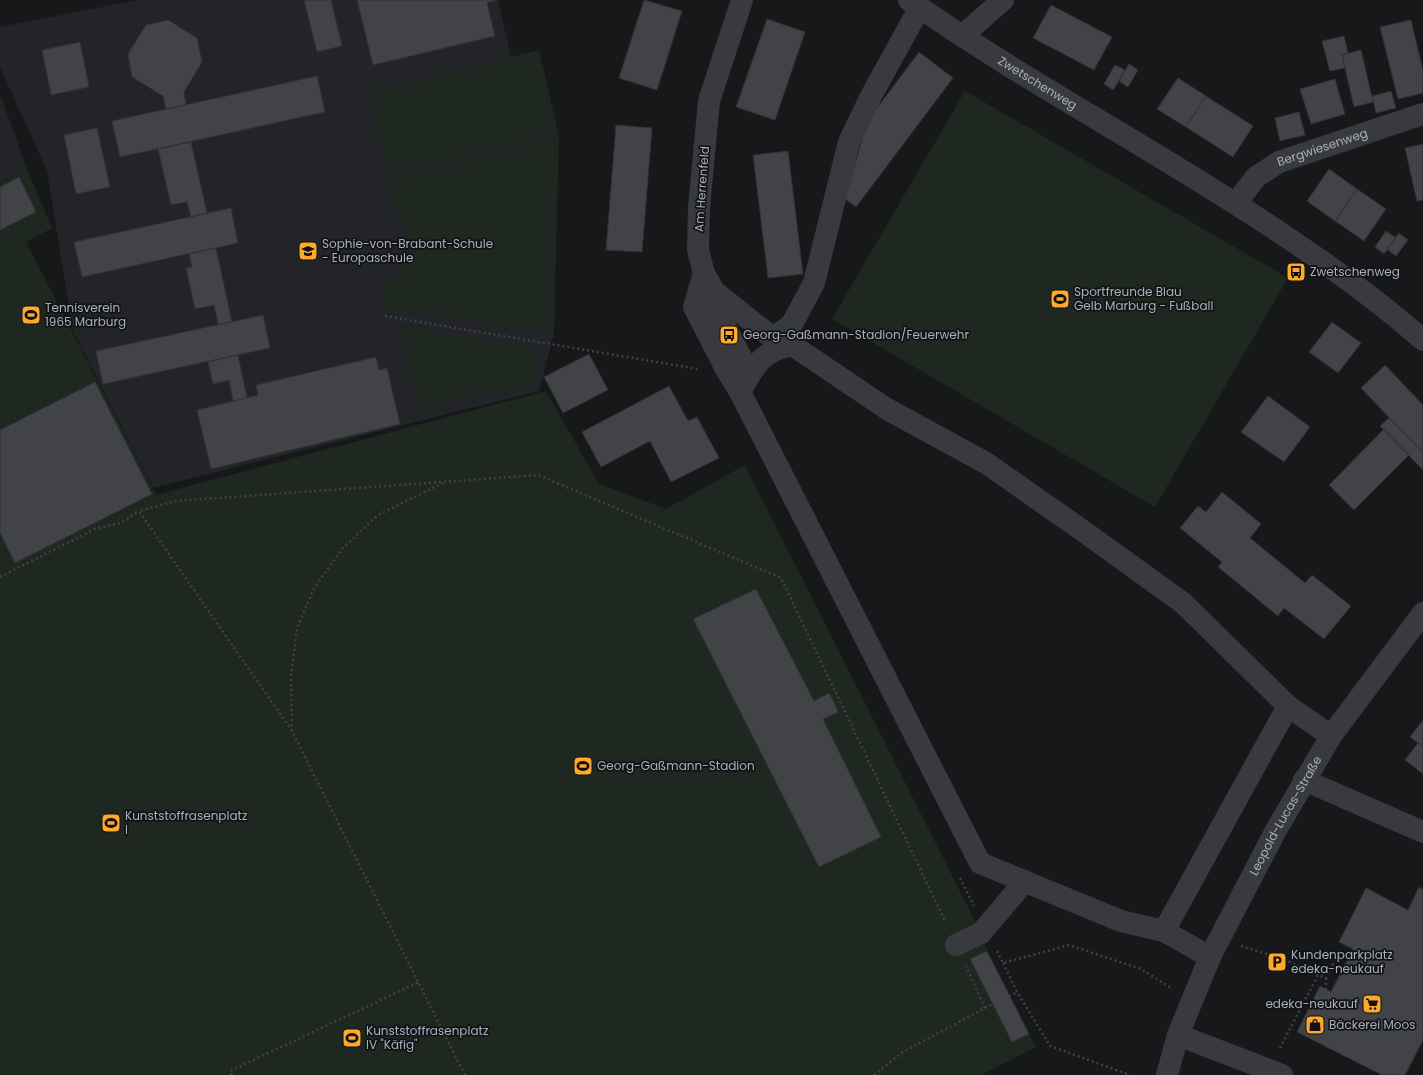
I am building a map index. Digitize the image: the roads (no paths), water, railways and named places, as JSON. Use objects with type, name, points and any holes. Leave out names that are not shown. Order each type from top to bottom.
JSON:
[{"type":"street","name":"Am Herrenfeld","points":[[742,0],[709,102],[698,221],[698,250],[720,317],[745,383],[980,862],[1121,922],[1164,931],[1215,949]]},
{"type":"street","points":[[962,36],[1003,0]]},
{"type":"street","points":[[745,383],[760,359],[778,342],[792,324],[814,284],[849,142],[914,4]]},
{"type":"street","name":"Zwetschenweg","points":[[914,4],[962,36],[1236,203],[1323,261],[1393,314],[1423,340]]},
{"type":"street","name":"Bergwiesenweg","points":[[1236,203],[1256,177],[1279,162],[1423,114]]},
{"type":"street","points":[[709,282],[778,342],[792,345],[887,409],[986,463],[1182,603],[1288,706],[1331,736]]},
{"type":"street","name":"Leopold-Lucas-Straße","points":[[1167,1075],[1178,1035],[1215,949],[1275,832],[1331,736],[1423,613]]},
{"type":"street","points":[[1164,931],[1288,706]]},
{"type":"street","points":[[1304,780],[1423,832]]},
{"type":"street","points":[[956,945],[981,933],[1025,881]]},
{"type":"street","points":[[1178,1035],[1276,1073]]},
{"type":"place","name":"Sophie-von-Brabant-Schule - Europaschule","points":[[308,251]]},
{"type":"place","name":"Zwetschenweg","points":[[1296,272]]},
{"type":"place","name":"Sportfreunde Blau Gelb Marburg - Fußball","points":[[1060,299]]},
{"type":"place","name":"Tennisverein 1965 Marburg","points":[[31,315]]},
{"type":"place","name":"Georg-Gaßmann-Stadion/Feuerwehr","points":[[729,335]]},
{"type":"place","name":"Georg-Gaßmann-Stadion","points":[[583,766]]},
{"type":"place","name":"Kunststoffrasenplatz I","points":[[111,823]]},
{"type":"place","name":"Kundenparkplatz edeka-neukauf","points":[[1277,962]]},
{"type":"place","name":"edeka-neukauf","points":[[1372,1004]]},
{"type":"place","name":"Bäckerei Moos","points":[[1315,1025]]},
{"type":"place","name":"Kunststoffrasenplatz IV \"Käfig\"","points":[[352,1038]]}]
